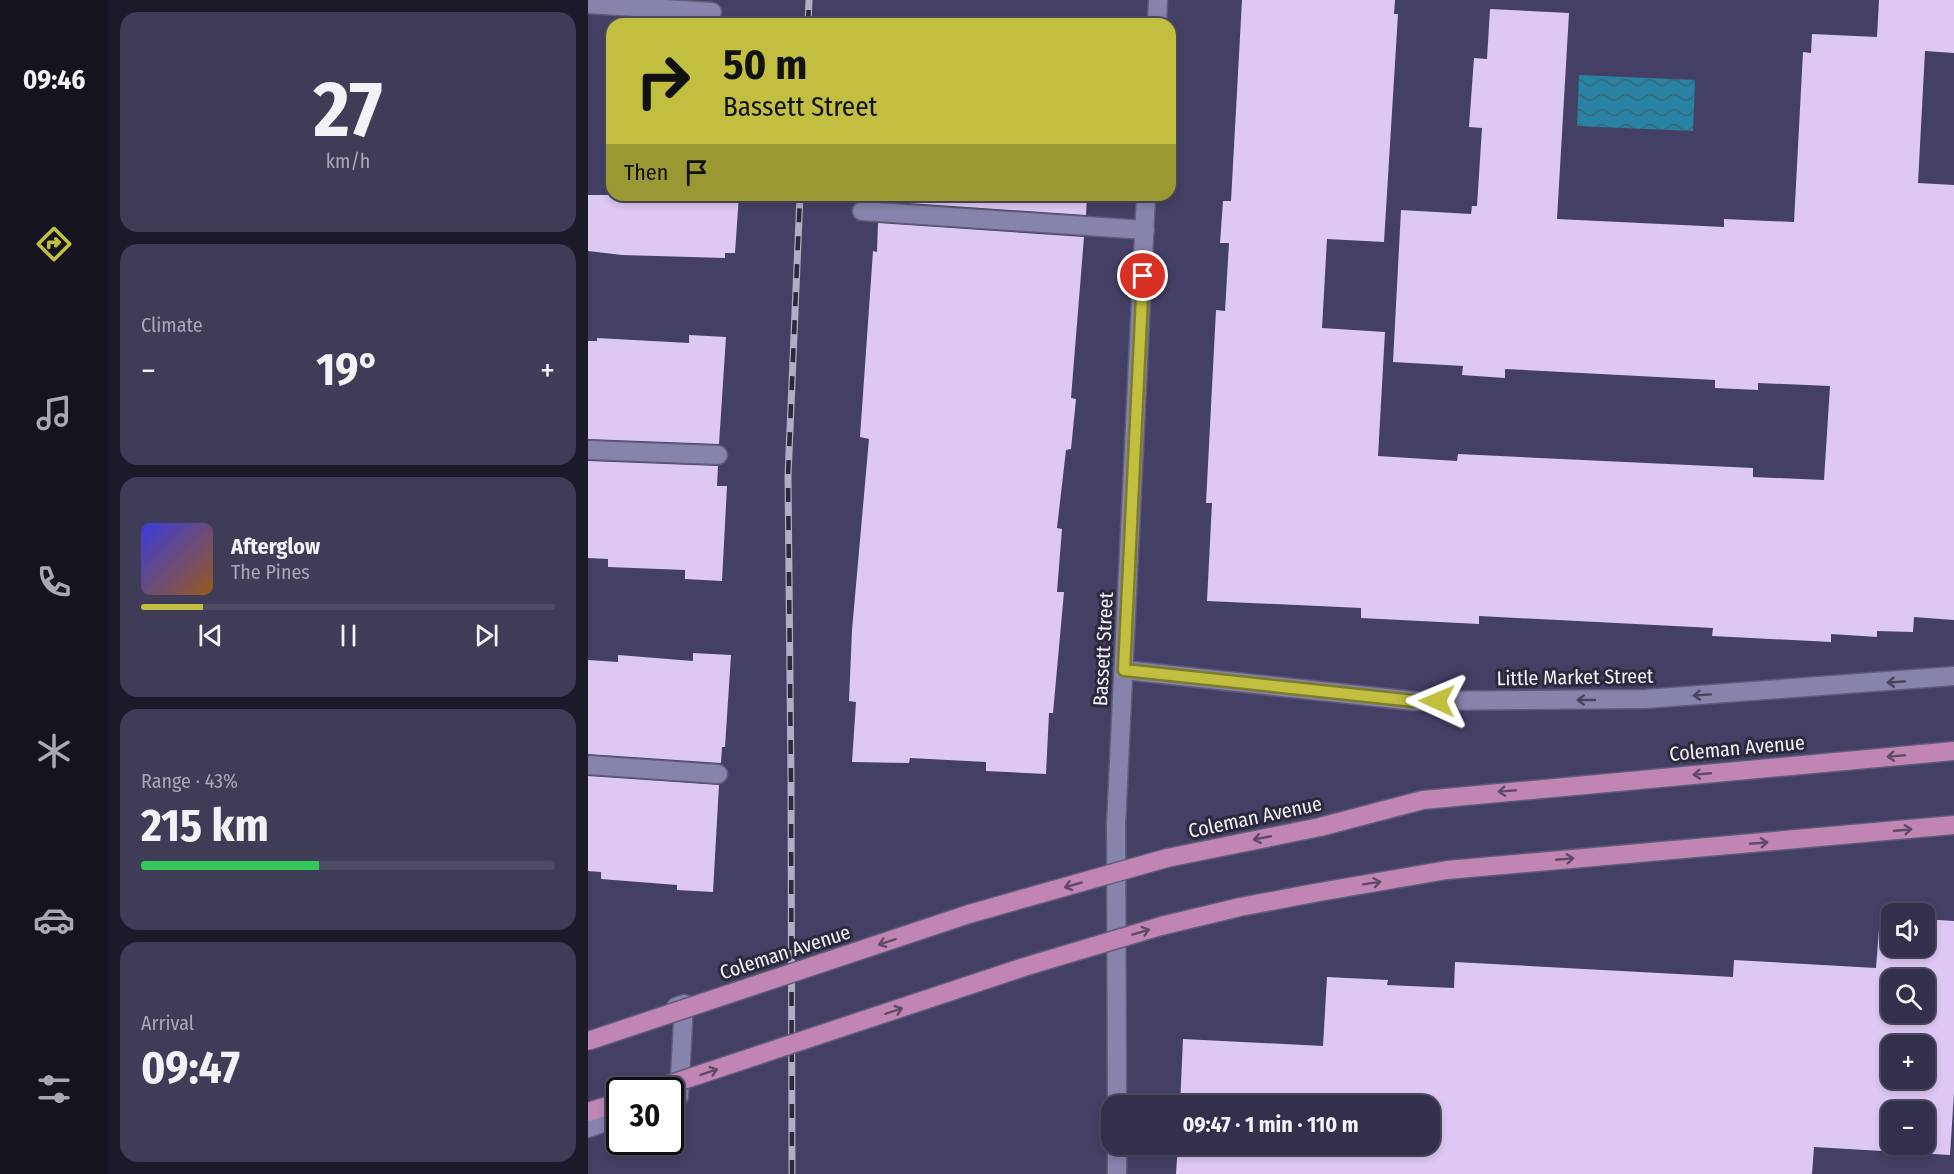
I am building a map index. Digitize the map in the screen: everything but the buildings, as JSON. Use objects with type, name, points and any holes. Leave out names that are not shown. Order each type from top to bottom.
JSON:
[{"type":"main road","name":"Coleman Avenue","points":[[588,1040],[969,914],[1167,858],[1320,827],[1423,800],[1954,751]]},
{"type":"main road","points":[[684,1080],[1024,967],[1138,933],[1240,907],[1447,870],[1954,825]]},
{"type":"main road","points":[[588,1112],[606,1106]]},
{"type":"street","points":[[1156,18],[1158,0]]},
{"type":"street","points":[[588,4],[712,12]]},
{"type":"street","name":"Bassett Street","points":[[1117,1095],[1116,825],[1146,201]]},
{"type":"street","points":[[862,211],[1145,230]]},
{"type":"street","points":[[588,450],[718,455]]},
{"type":"street","name":"Little Market Street","points":[[1124,670],[1414,701],[1645,699],[1954,676]]},
{"type":"street","points":[[588,765],[718,774]]},
{"type":"street","points":[[588,1040],[684,1004],[680,1077]]},
{"type":"street","points":[[588,1128],[606,1122]]},
{"type":"street","points":[[1117,1155],[1117,1174]]},
{"type":"water","points":[[1579,75],[1695,80],[1693,131],[1577,126]]},
{"type":"railway","points":[[808,18],[809,0]]},
{"type":"railway","points":[[792,1174],[788,476],[800,201]]},
{"type":"route","points":[[1143,276],[1124,670],[1414,701],[1437,701]]}]
